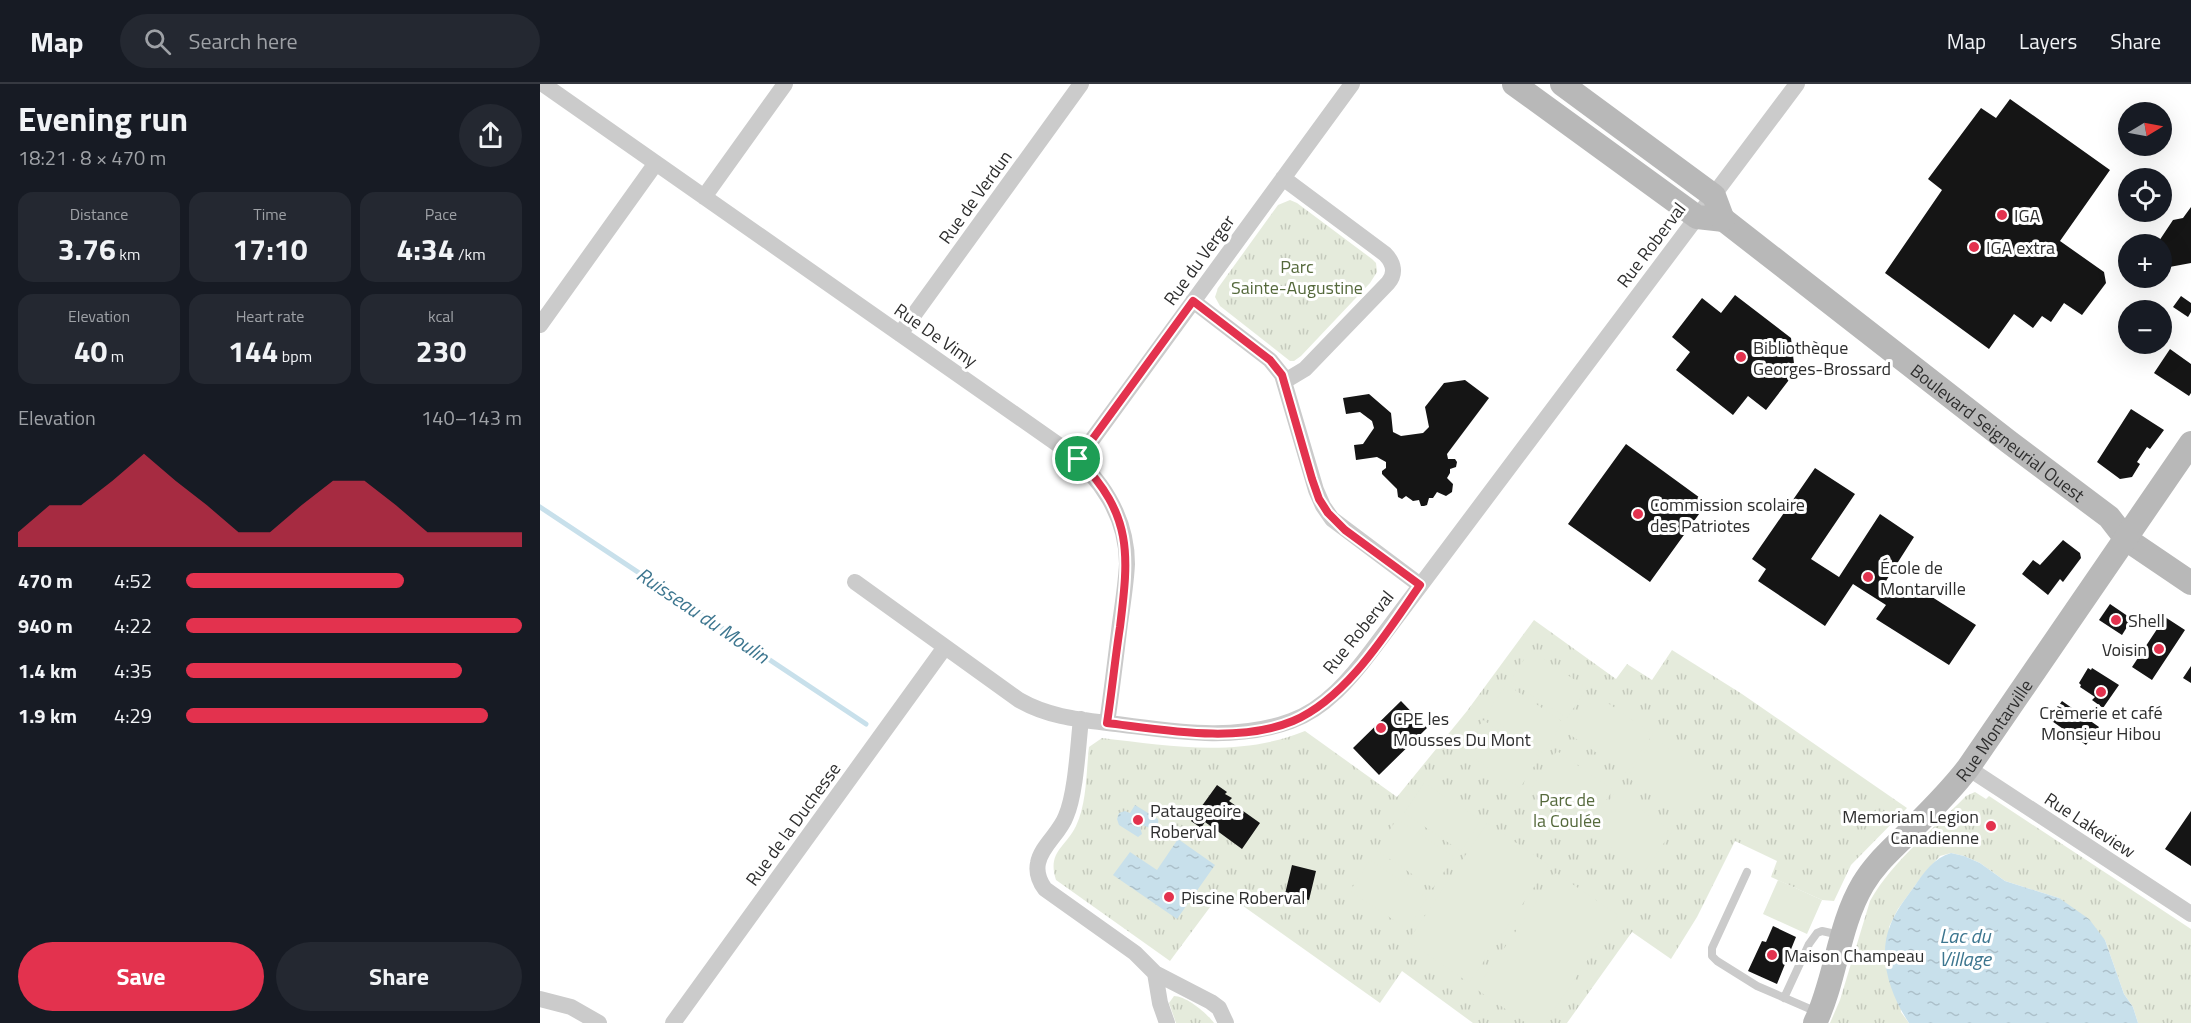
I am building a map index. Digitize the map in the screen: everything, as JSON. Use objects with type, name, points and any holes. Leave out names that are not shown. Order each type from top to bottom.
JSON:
[{"type":"street","name":"Rue De Vimy","points":[[543,84],[1078,459],[1097,479],[1108,496],[1121,525],[1126,545],[1125,582],[1107,723]]},
{"type":"street","points":[[704,197],[786,84]]},
{"type":"street","name":"Rue de Verdun","points":[[900,334],[1081,84]]},
{"type":"street","name":"Rue du Verger","points":[[1078,459],[1352,84]]},
{"type":"street","points":[[1514,84],[1697,217],[1723,220],[1714,196],[1562,84]]},
{"type":"street","name":"Rue Roberval","points":[[855,582],[1036,710],[1056,716],[1208,734],[1238,732],[1292,721],[1318,706],[1358,669],[1797,84]]},
{"type":"street","points":[[540,325],[656,163]]},
{"type":"street","points":[[1283,178],[1385,254],[1391,261],[1393,269],[1388,283],[1305,369],[1285,381]]},
{"type":"street","name":"Boulevard Seigneurial Ouest","points":[[1723,220],[2109,517],[2126,539],[2191,583]]},
{"type":"street","points":[[1193,301],[1270,360],[1285,381],[1308,466],[1323,506],[1338,525],[1420,585]]},
{"type":"street","name":"Rue Montarville","points":[[1817,1018],[1856,898],[1872,869],[1950,791],[1968,768],[2191,443]]},
{"type":"street","name":"Rue de la Duchesse","points":[[673,1023],[945,647]]},
{"type":"street","points":[[1081,719],[1068,812],[1059,831],[1040,855],[1037,865],[1038,876],[1045,889],[1135,953],[1155,972],[1219,1008],[1226,1023]]},
{"type":"street","name":"Rue Lakeview","points":[[1968,768],[2191,914]]},
{"type":"street","points":[[1155,972],[1160,1003],[1167,1023]]},
{"type":"street","points":[[540,999],[571,1007],[599,1023]]},
{"type":"lane","points":[[1747,872],[1712,948],[1712,956],[1748,980],[1817,1018]]},
{"type":"lane","points":[[1784,998],[1813,938],[1822,931],[1844,935]]},
{"type":"green space","name":"Parc Sainte-Augustine","points":[[1290,200],[1372,259],[1376,263],[1377,272],[1370,283],[1294,361],[1290,361],[1220,306],[1215,297],[1218,288],[1278,205]]},
{"type":"green space","name":"Parc de la Coulée","points":[[1534,620],[1616,679],[1627,664],[1652,680],[1672,650],[1742,694],[1907,808],[1851,865],[1834,901],[1822,900],[1771,877],[1777,861],[1735,841],[1697,917],[1671,959],[1632,932],[1567,1023],[1473,1023],[1402,971],[1380,1003],[1222,891],[1170,961],[1056,880],[1055,856],[1072,833],[1080,817],[1086,788],[1089,747],[1102,738],[1204,748],[1255,745],[1305,731],[1397,797],[1467,711]]},
{"type":"green space","points":[[1530,650],[1587,688],[1567,718],[1510,681]]},
{"type":"green space","points":[[1506,684],[1563,722],[1543,753],[1486,715]]},
{"type":"green space","points":[[1596,695],[1653,734],[1626,773],[1569,734]]},
{"type":"green space","points":[[1483,720],[1540,757],[1520,788],[1463,751]]},
{"type":"green space","points":[[1654,738],[1711,777],[1684,816],[1627,777]]},
{"type":"green space","points":[[1557,751],[1613,790],[1586,830],[1530,790]]},
{"type":"green space","points":[[1424,783],[1481,820],[1461,851],[1404,813]]},
{"type":"green space","points":[[1615,792],[1672,831],[1645,871],[1588,832]]},
{"type":"green space","points":[[1975,792],[1986,799],[1989,796],[2191,929],[2191,1023],[2138,1023],[2133,1007],[2124,994],[2105,940],[2059,898],[2005,881],[1980,863],[1951,853],[1940,856],[1922,876],[1898,909],[1889,927],[1901,1012],[1909,1023],[1830,1023],[1840,1000],[1870,901],[1879,886],[1902,858],[1966,796]]},
{"type":"green space","points":[[1397,819],[1454,857],[1433,888],[1376,850]]},
{"type":"green space","points":[[1487,823],[1549,865],[1469,983],[1408,941]]},
{"type":"green space","points":[[1370,860],[1427,898],[1407,929],[1350,891]]},
{"type":"green space","points":[[1556,873],[1618,915],[1545,1023],[1526,1023],[1476,989]]},
{"type":"green space","points":[[1778,880],[1822,900],[1807,934],[1763,914]]},
{"type":"green space","points":[[1174,996],[1196,1006],[1214,1023],[1176,1023],[1169,1003]]},
{"type":"water","name":"Pataugeoire Roberval","points":[[1135,805],[1158,819],[1153,829],[1142,825],[1140,827],[1142,834],[1138,837],[1119,825],[1117,819],[1119,813],[1125,811],[1130,813]]},
{"type":"water","name":"Piscine Roberval","points":[[1178,839],[1215,865],[1177,919],[1113,875],[1130,852],[1157,870]]},
{"type":"water","name":"Lac du Village","points":[[1951,853],[1980,863],[2005,881],[2059,898],[2089,919],[2105,940],[2124,994],[2133,1007],[2138,1023],[1909,1023],[1897,1001],[1888,976],[1886,938],[1897,911],[1922,876],[1934,862]]},
{"type":"building","name":"IGA","points":[[2010,99],[2110,170],[2060,241],[2104,272],[2106,283],[2082,315],[2064,303],[2051,322],[2042,316],[2033,328],[2014,314],[1989,349],[1885,273],[1942,190],[1928,179],[1981,108],[1996,118]]},
{"type":"building","points":[[2191,207],[2191,263],[2172,267],[2172,234],[2164,234],[2173,220],[2183,218]]},
{"type":"building","points":[[1735,295],[1791,338],[1795,372],[1766,410],[1748,396],[1733,415],[1676,370],[1690,352],[1672,337],[1702,298],[1721,313]]},
{"type":"building","points":[[2181,296],[2191,303],[2191,312],[2188,317],[2173,307]]},
{"type":"building","points":[[2172,350],[2191,364],[2191,393],[2189,396],[2154,373],[2167,354],[2172,354]]},
{"type":"building","points":[[1465,380],[1489,398],[1447,454],[1448,459],[1455,459],[1457,462],[1456,467],[1450,469],[1447,478],[1453,484],[1452,492],[1446,496],[1437,492],[1433,498],[1429,498],[1427,505],[1421,506],[1419,500],[1413,501],[1406,496],[1402,499],[1398,497],[1397,489],[1382,474],[1386,468],[1386,462],[1377,457],[1356,460],[1354,445],[1363,444],[1374,428],[1372,421],[1360,412],[1346,414],[1343,398],[1369,394],[1391,413],[1393,432],[1401,436],[1423,433],[1429,427],[1425,407],[1444,383]]},
{"type":"building","points":[[2131,409],[2164,430],[2150,449],[2147,447],[2137,462],[2140,464],[2132,477],[2120,479],[2097,462]]},
{"type":"building","name":"Commission scolaire des Patriotes","points":[[1626,444],[1707,503],[1650,582],[1568,524]]},
{"type":"building","points":[[1815,468],[1855,494],[1811,559],[1839,577],[1880,514],[1914,537],[1884,584],[1902,595],[1910,583],[1976,625],[1949,665],[1876,619],[1886,605],[1853,584],[1825,626],[1758,581],[1766,569],[1752,559]]},
{"type":"building","points":[[2063,540],[2080,553],[2081,558],[2063,582],[2060,579],[2048,595],[2022,574],[2033,560],[2040,565]]},
{"type":"building","name":"Shell","points":[[2110,604],[2132,619],[2122,635],[2099,620]]},
{"type":"building","name":"Voisin","points":[[2165,617],[2185,630],[2152,680],[2132,667]]},
{"type":"building","points":[[2191,666],[2191,683],[2183,678]]},
{"type":"building","name":"Crèmerie et café Monsieur Hibou","points":[[2088,668],[2091,670],[2092,668],[2119,685],[2103,708],[2092,700],[2095,697],[2080,687],[2079,683]]},
{"type":"building","points":[[1401,701],[1427,728],[1379,775],[1353,748]]},
{"type":"building","points":[[2062,701],[2099,727],[2086,745],[2049,719]]},
{"type":"building","points":[[1217,785],[1232,798],[1229,801],[1260,823],[1242,849],[1205,822],[1201,828],[1191,821]]},
{"type":"building","points":[[2191,811],[2191,866],[2165,849]]},
{"type":"building","points":[[1292,865],[1316,871],[1309,900],[1285,894]]},
{"type":"building","name":"Maison Champeau","points":[[1773,926],[1796,937],[1777,984],[1748,971],[1762,941],[1766,942]]},
{"type":"waterway","name":"Ruisseau du Moulin","points":[[540,507],[866,724]]},
{"type":"place","name":"IGA","points":[[2002,215]]},
{"type":"place","name":"IGA extra","points":[[1974,247]]},
{"type":"place","name":"Bibliothèque Georges-Brossard","points":[[1741,357]]},
{"type":"place","name":"Commission scolaire des Patriotes","points":[[1638,514]]},
{"type":"place","name":"École de Montarville","points":[[1868,577]]},
{"type":"place","name":"Shell","points":[[2116,620]]},
{"type":"place","name":"Voisin","points":[[2159,649]]},
{"type":"place","name":"Crèmerie et café Monsieur Hibou","points":[[2101,692]]},
{"type":"place","name":"CPE les Mousses Du Mont","points":[[1381,728]]},
{"type":"place","name":"Pataugeoire Roberval","points":[[1138,820]]},
{"type":"place","name":"Memoriam Legion Canadienne","points":[[1991,826]]},
{"type":"place","name":"Piscine Roberval","points":[[1169,897]]},
{"type":"place","name":"Maison Champeau","points":[[1772,955]]},
{"type":"route","points":[[1193,301],[1275,364],[1287,387],[1319,499],[1332,519],[1420,585],[1358,669],[1331,696],[1292,721],[1264,728],[1208,734],[1107,723],[1127,566],[1126,545],[1121,525],[1108,496],[1097,479],[1078,459],[1193,301]]}]
